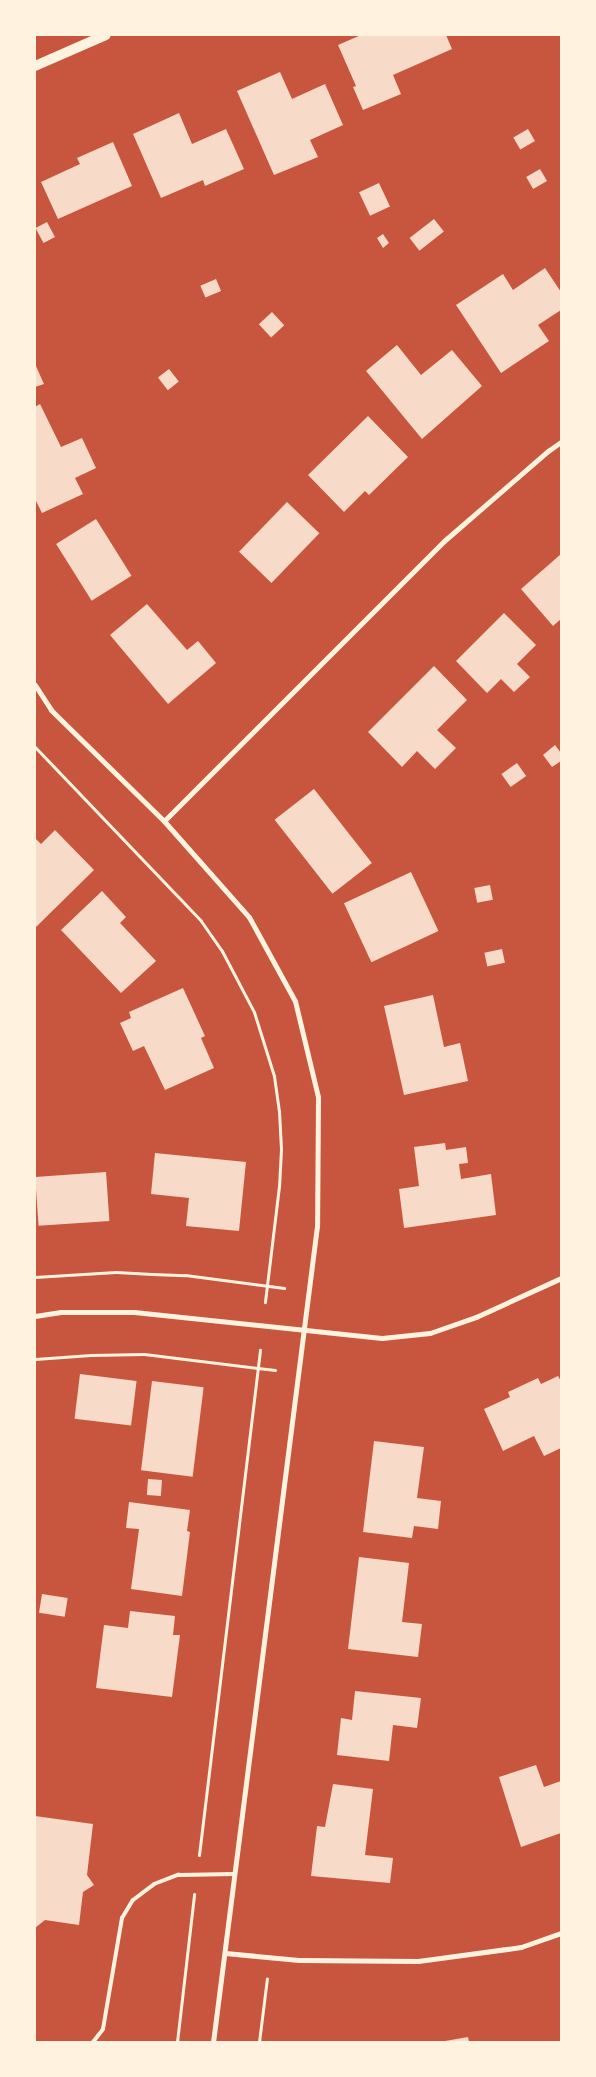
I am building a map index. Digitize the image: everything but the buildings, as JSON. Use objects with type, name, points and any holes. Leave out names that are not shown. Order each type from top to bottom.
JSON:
[{"type":"main road","points":[[35,66],[106,35]]},
{"type":"street","points":[[164,821],[444,541],[548,451],[561,442]]},
{"type":"street","points":[[35,685],[51,710],[164,821],[248,917],[295,1001],[318,1097],[317,1226],[236,1874],[213,2042]]},
{"type":"street","points":[[35,1316],[61,1312],[134,1312],[238,1321],[305,1331],[382,1338],[430,1333],[476,1317],[561,1278]]},
{"type":"street","points":[[225,1954],[299,1960],[418,1961],[521,1946],[561,1933]]},
{"type":"lane","points":[[93,2042],[103,2029],[122,1918],[133,1900],[154,1884],[178,1875],[236,1874]]},
{"type":"path","points":[[35,747],[201,920],[222,951],[254,1012],[274,1076],[279,1111],[281,1150],[279,1186],[265,1302]]},
{"type":"path","points":[[35,1277],[116,1272],[185,1276],[284,1288]]},
{"type":"path","points":[[177,2042],[260,1350]]},
{"type":"path","points":[[35,1359],[144,1354],[275,1370]]},
{"type":"path","points":[[259,2042],[267,1978]]}]
